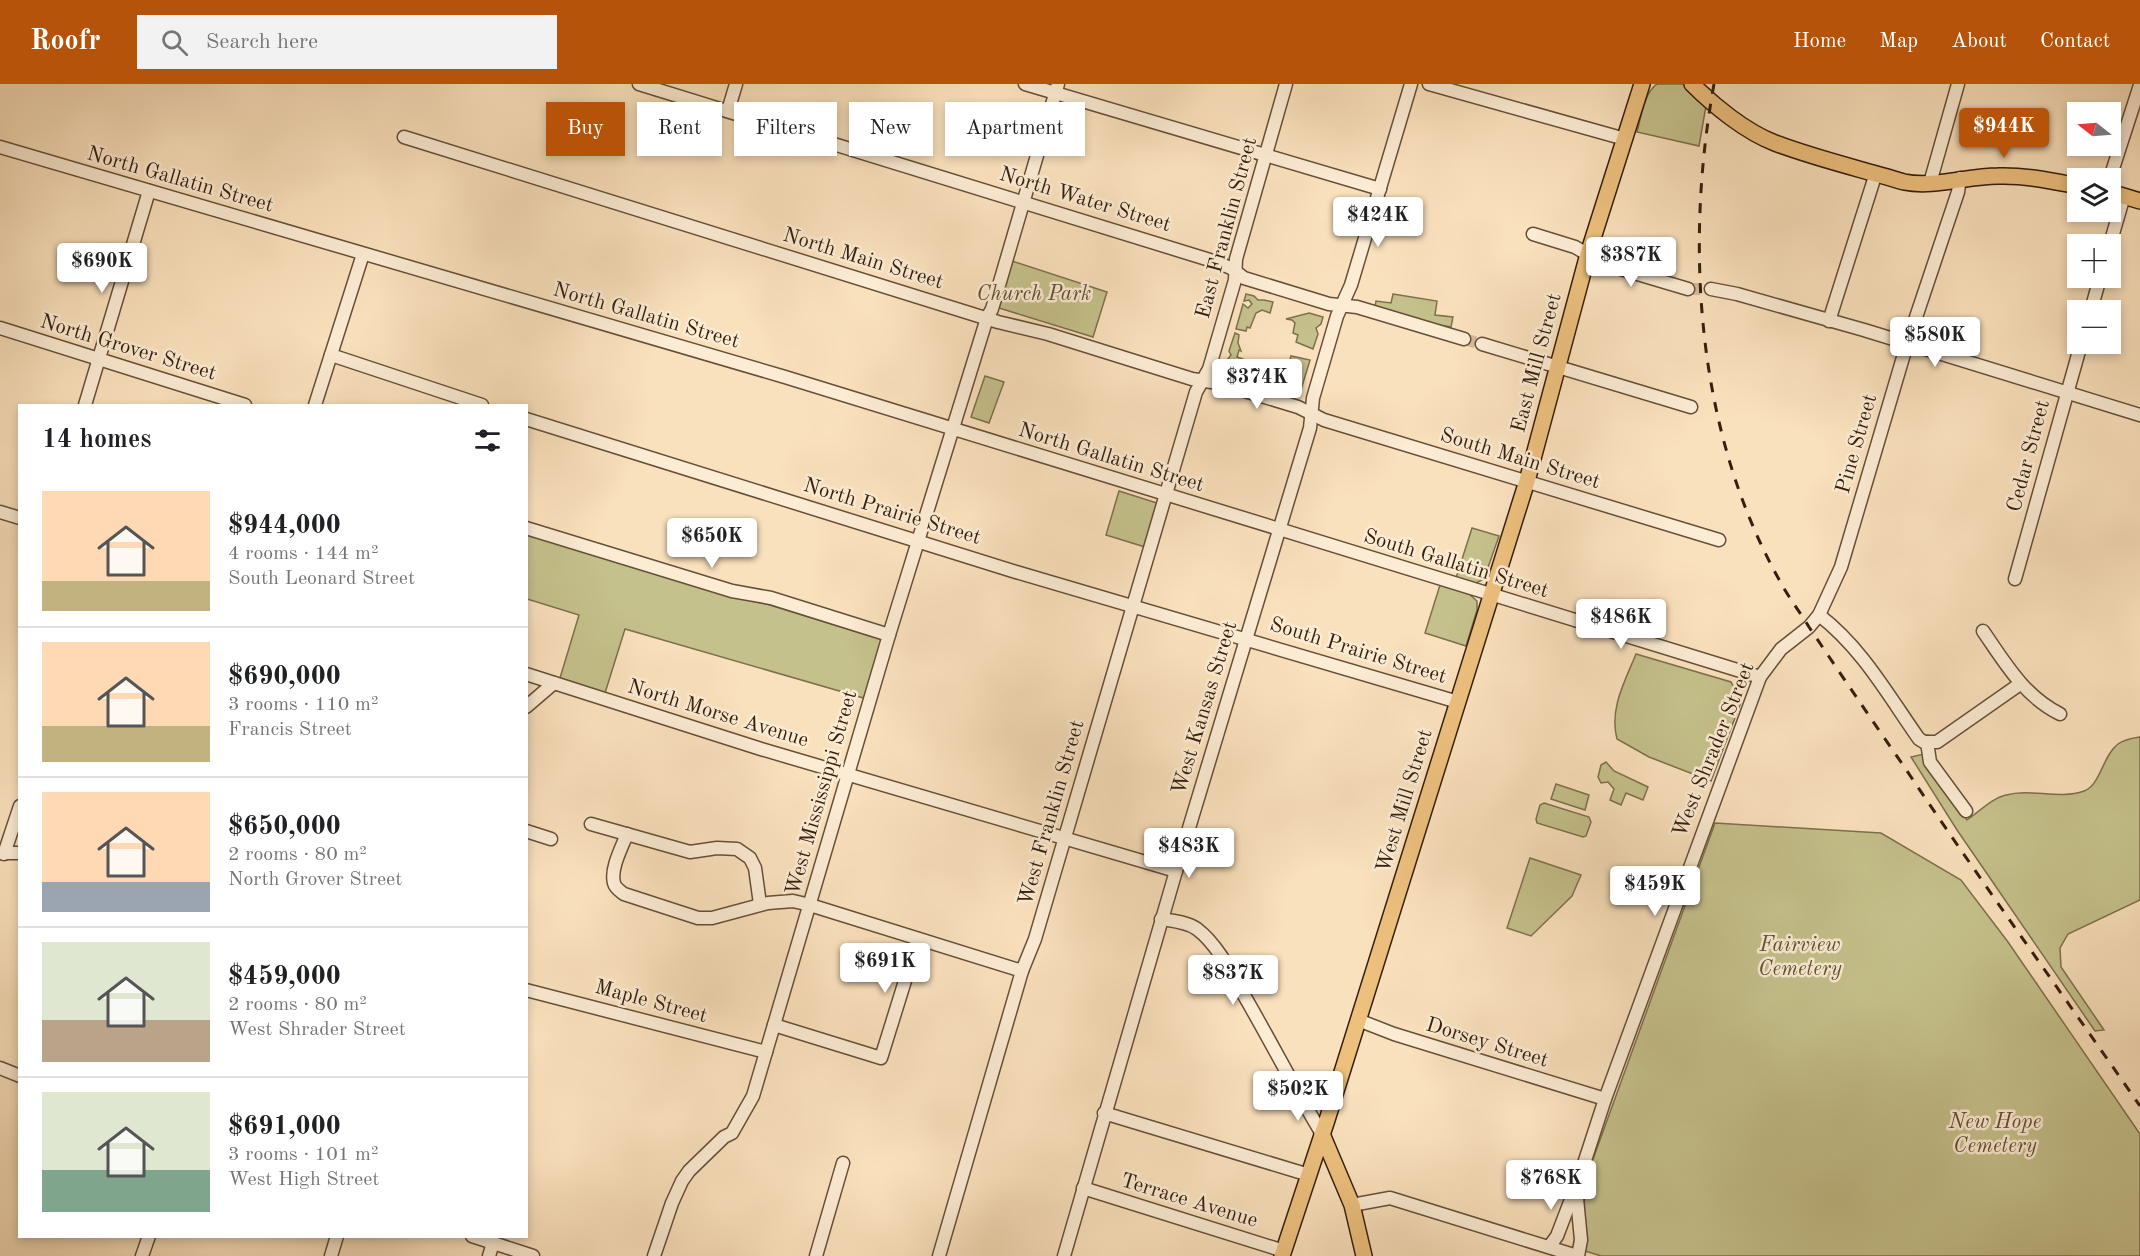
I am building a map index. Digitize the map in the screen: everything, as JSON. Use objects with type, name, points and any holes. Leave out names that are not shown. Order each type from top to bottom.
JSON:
[{"type":"main road","points":[[1692,84],[1711,103],[1773,143],[1912,184],[1960,178],[2011,176],[2067,184]]},
{"type":"main road","name":"East Mill Street","points":[[1527,481],[1588,254],[1642,87]]},
{"type":"main road","points":[[2121,195],[2140,201]]},
{"type":"main road","name":"West Mill Street","points":[[1283,1253],[1527,481]]},
{"type":"main road","points":[[1322,1134],[1352,1205],[1364,1256]]},
{"type":"street","name":"North Water Street","points":[[639,84],[1213,261],[1244,278],[1329,304],[1343,304],[1464,339]]},
{"type":"street","points":[[728,111],[736,84]]},
{"type":"street","points":[[1025,84],[1057,89],[1161,124],[1380,189]]},
{"type":"street","name":"East Franklin Street","points":[[1202,381],[1209,369],[1235,280],[1236,256],[1286,84]]},
{"type":"street","name":"West Kansas Street","points":[[1064,1256],[1161,919],[1310,428],[1322,368],[1338,316],[1349,293],[1412,84]]},
{"type":"street","points":[[1429,84],[1625,139]]},
{"type":"street","points":[[1930,183],[1958,84]]},
{"type":"street","points":[[2113,168],[2140,85]]},
{"type":"street","name":"West Mississippi Street","points":[[654,1256],[682,1181],[689,1171],[724,1137],[732,1133],[753,1096],[918,541],[987,318],[992,309],[1057,89]]},
{"type":"street","name":"North Main Street","points":[[404,137],[1192,380],[1218,383],[1302,408],[1311,414]]},
{"type":"street","name":"North Gallatin Street","points":[[0,147],[785,377],[1279,530]]},
{"type":"street","points":[[1829,321],[1876,173]]},
{"type":"street","name":"Pine Street","points":[[1819,615],[1841,567],[1907,344],[1958,192],[1960,178]]},
{"type":"street","points":[[85,404],[149,191]]},
{"type":"street","points":[[1533,234],[1575,247],[1604,264],[1688,289]]},
{"type":"street","points":[[315,404],[363,254]]},
{"type":"street","points":[[1711,289],[1737,294],[1829,321],[2140,415]]},
{"type":"street","name":"North Grover Street","points":[[0,328],[242,404]]},
{"type":"street","points":[[1482,344],[1691,407]]},
{"type":"street","name":"Cedar Street","points":[[2015,579],[2078,354]]},
{"type":"street","points":[[331,355],[479,404]]},
{"type":"street","name":"West Franklin Street","points":[[939,1256],[1196,392],[1202,381]]},
{"type":"street","name":"South Main Street","points":[[1311,414],[1324,420],[1719,540]]},
{"type":"street","name":"North Prairie Street","points":[[528,420],[918,541],[1246,638]]},
{"type":"street","points":[[0,512],[18,517]]},
{"type":"street","points":[[528,529],[732,591],[771,598],[890,635]]},
{"type":"street","name":"South Gallatin Street","points":[[1279,530],[1760,678]]},
{"type":"street","points":[[1819,615],[1863,658],[1919,739],[1927,742],[1937,742],[2020,684]]},
{"type":"street","name":"West Shrader Street","points":[[1549,1248],[1557,1236],[1576,1188],[1605,1100],[1760,678],[1781,649],[1809,627],[1819,615]]},
{"type":"street","points":[[1983,631],[2020,684],[2044,706],[2060,714]]},
{"type":"street","name":"South Prairie Street","points":[[1246,638],[1458,702]]},
{"type":"street","name":"North Morse Avenue","points":[[528,675],[848,775],[1176,871]]},
{"type":"street","points":[[528,705],[554,683]]},
{"type":"street","points":[[1927,742],[1930,762],[1966,811]]},
{"type":"street","points":[[18,811],[2,853],[18,853]]},
{"type":"street","points":[[591,824],[690,852],[717,848],[737,849],[750,858],[755,868],[760,904]]},
{"type":"street","points":[[528,832],[551,839]]},
{"type":"street","points":[[627,834],[615,868],[614,882],[616,888],[624,894],[698,918],[712,918],[760,904],[793,901],[810,904],[1022,971]]},
{"type":"street","points":[[1161,919],[1195,927],[1207,938],[1230,971],[1322,1134]]},
{"type":"street","points":[[774,1025],[881,1058],[918,939]]},
{"type":"street","name":"Maple Street","points":[[528,991],[766,1053]]},
{"type":"street","name":"Dorsey Street","points":[[1358,1020],[1394,1034],[1605,1100]]},
{"type":"street","points":[[0,1068],[18,1075]]},
{"type":"street","points":[[1104,1113],[1309,1175]]},
{"type":"street","points":[[816,1256],[843,1163]]},
{"type":"street","name":"Terrace Avenue","points":[[1083,1188],[1283,1253]]},
{"type":"street","name":"West Shrader Street","points":[[1576,1188],[1581,1239],[1577,1256]]},
{"type":"street","points":[[1352,1205],[1390,1198],[1577,1256]]},
{"type":"street","points":[[142,1256],[147,1238]]},
{"type":"street","points":[[331,1256],[336,1238]]},
{"type":"street","points":[[478,1238],[533,1256]]},
{"type":"street","points":[[489,1256],[493,1243]]},
{"type":"green space","points":[[1657,84],[1685,84],[1706,106],[1699,146],[1637,132],[1646,99]]},
{"type":"green space","name":"Church Park","points":[[1012,261],[1107,292],[1093,337],[999,308]]},
{"type":"green space","points":[[1246,294],[1258,300],[1273,302],[1270,313],[1262,310],[1256,313],[1250,328],[1247,327],[1246,331],[1236,329],[1243,304],[1248,308],[1252,304],[1249,300],[1244,301]]},
{"type":"green space","points":[[1393,294],[1437,301],[1435,315],[1453,317],[1451,327],[1432,324],[1375,307],[1376,301],[1391,303]]},
{"type":"green space","points":[[1309,313],[1323,317],[1321,324],[1316,328],[1318,334],[1313,349],[1296,342],[1298,335],[1293,333],[1295,323],[1286,319]]},
{"type":"green space","points":[[1235,333],[1239,335],[1238,343],[1241,351],[1239,350],[1237,357],[1254,367],[1276,373],[1280,372],[1284,361],[1289,363],[1291,356],[1310,360],[1300,393],[1224,370],[1231,355],[1229,351]]},
{"type":"green space","points":[[985,376],[1004,382],[989,423],[971,417]]},
{"type":"green space","points":[[1119,491],[1157,503],[1145,547],[1106,535]]},
{"type":"green space","points":[[1472,528],[1499,536],[1484,579],[1474,584],[1456,578]]},
{"type":"green space","points":[[528,535],[732,597],[770,605],[882,641],[867,699],[625,629],[605,693],[560,678],[579,615],[528,599]]},
{"type":"green space","points":[[1440,585],[1469,594],[1477,601],[1477,610],[1466,646],[1425,633]]},
{"type":"green space","points":[[1636,654],[1731,682],[1741,702],[1711,781],[1649,757],[1617,739],[1615,717],[1617,706]]},
{"type":"green space","points":[[2140,737],[2140,900],[2068,934],[2060,948],[2061,967],[2104,1030],[2095,1031],[1957,830],[1911,757],[1924,754],[1967,820],[1991,802],[2006,795],[2016,793],[2064,794],[2084,791],[2094,783],[2109,755],[2118,744]]},
{"type":"green space","points":[[1606,762],[1614,771],[1648,787],[1643,800],[1626,793],[1621,805],[1610,800],[1614,789],[1608,782],[1601,783],[1598,777],[1601,765]]},
{"type":"green space","points":[[1556,784],[1589,795],[1585,810],[1551,799]]},
{"type":"green space","points":[[1544,803],[1589,817],[1591,822],[1586,836],[1537,823],[1540,805]]},
{"type":"green space","name":"Fairview Cemetery","points":[[1715,823],[1881,833],[1961,880],[2008,942],[2140,1134],[2140,1256],[1601,1256],[1585,1251],[1584,1184]]},
{"type":"green space","points":[[1530,858],[1581,875],[1572,896],[1531,936],[1507,928]]},
{"type":"tunnel","points":[[1688,289],[1711,289]]},
{"type":"tunnel","points":[[1464,339],[1482,344]]},
{"type":"railway","points":[[1714,84],[1705,147],[1700,211],[1700,275],[1705,340],[1715,404],[1731,466],[1753,526],[1787,594],[1809,627],[1961,851],[2140,1106]]},
{"type":"park label","name":"New Hope Cemetery","points":[[1995,1134]]}]
